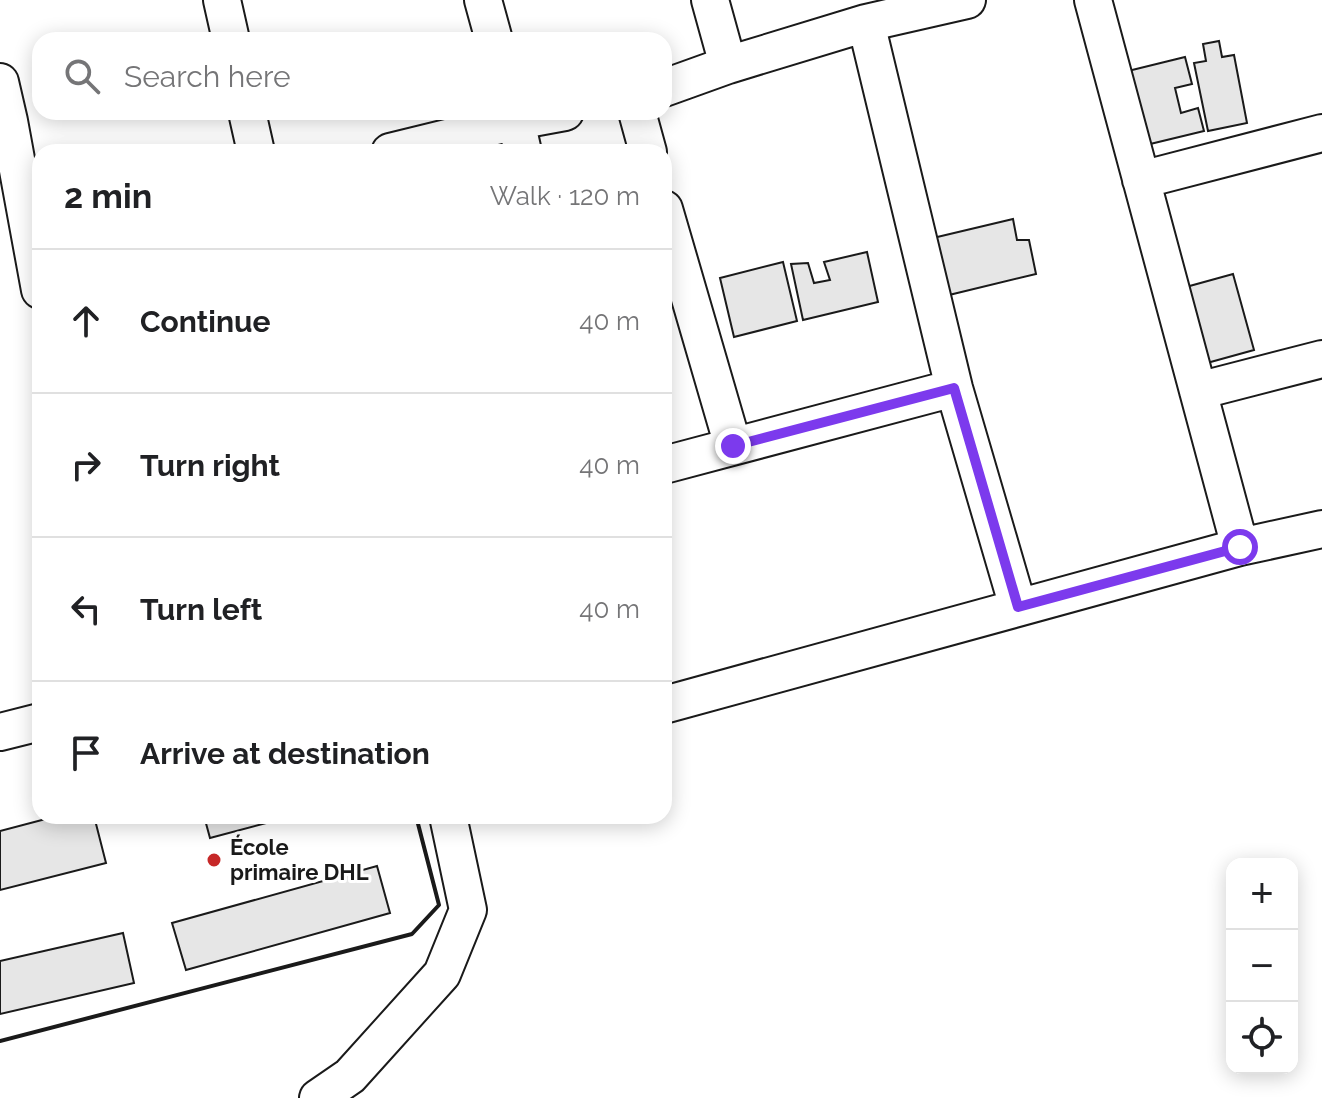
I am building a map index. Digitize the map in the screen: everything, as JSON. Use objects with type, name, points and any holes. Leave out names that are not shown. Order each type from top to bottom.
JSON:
[{"type":"street","points":[[222,0],[229,32]]},
{"type":"street","points":[[483,0],[492,32]]},
{"type":"street","points":[[710,0],[728,65]]},
{"type":"street","points":[[672,85],[866,23],[967,0]]},
{"type":"street","points":[[1093,0],[1240,547]]},
{"type":"street","points":[[866,23],[954,388],[1018,607]]},
{"type":"street","points":[[0,82],[9,121],[24,245],[32,268]]},
{"type":"street","points":[[249,120],[254,144]]},
{"type":"street","points":[[433,144],[518,128],[542,120]]},
{"type":"street","points":[[639,120],[646,144]]},
{"type":"street","points":[[1141,180],[1322,133]]},
{"type":"street","points":[[672,270],[677,308],[733,446]]},
{"type":"street","points":[[1198,391],[1322,359]]},
{"type":"street","points":[[672,463],[954,388]]},
{"type":"street","points":[[672,703],[1240,547],[1322,529]]},
{"type":"street","points":[[0,732],[32,724]]},
{"type":"street","points":[[318,1098],[350,1076],[442,974],[468,910],[450,824]]},
{"type":"building","points":[[1219,41],[1222,57],[1234,55],[1247,123],[1208,131],[1194,63],[1206,61],[1203,44]]},
{"type":"building","points":[[1185,57],[1192,84],[1175,88],[1181,113],[1198,108],[1204,131],[1146,145],[1128,71]]},
{"type":"building","points":[[1013,219],[1017,240],[1029,240],[1036,274],[949,295],[933,238]]},
{"type":"building","points":[[867,252],[878,302],[803,320],[791,264],[808,263],[814,283],[830,280],[824,262]]},
{"type":"building","points":[[783,262],[797,321],[734,337],[720,278]]},
{"type":"building","points":[[1233,274],[1254,350],[1207,363],[1186,287]]},
{"type":"building","points":[[32,823],[96,824],[106,863],[0,890],[0,831]]},
{"type":"building","points":[[206,824],[263,824],[210,838]]},
{"type":"building","points":[[377,866],[390,913],[186,970],[172,923]]},
{"type":"building","points":[[123,933],[134,983],[0,1014],[0,961]]},
{"type":"wall","points":[[0,1041],[412,934],[439,905],[418,824]]},
{"type":"place","name":"École primaire DHL","points":[[214,860]]},
{"type":"route","points":[[733,446],[954,388],[1018,607],[1240,547]]}]
